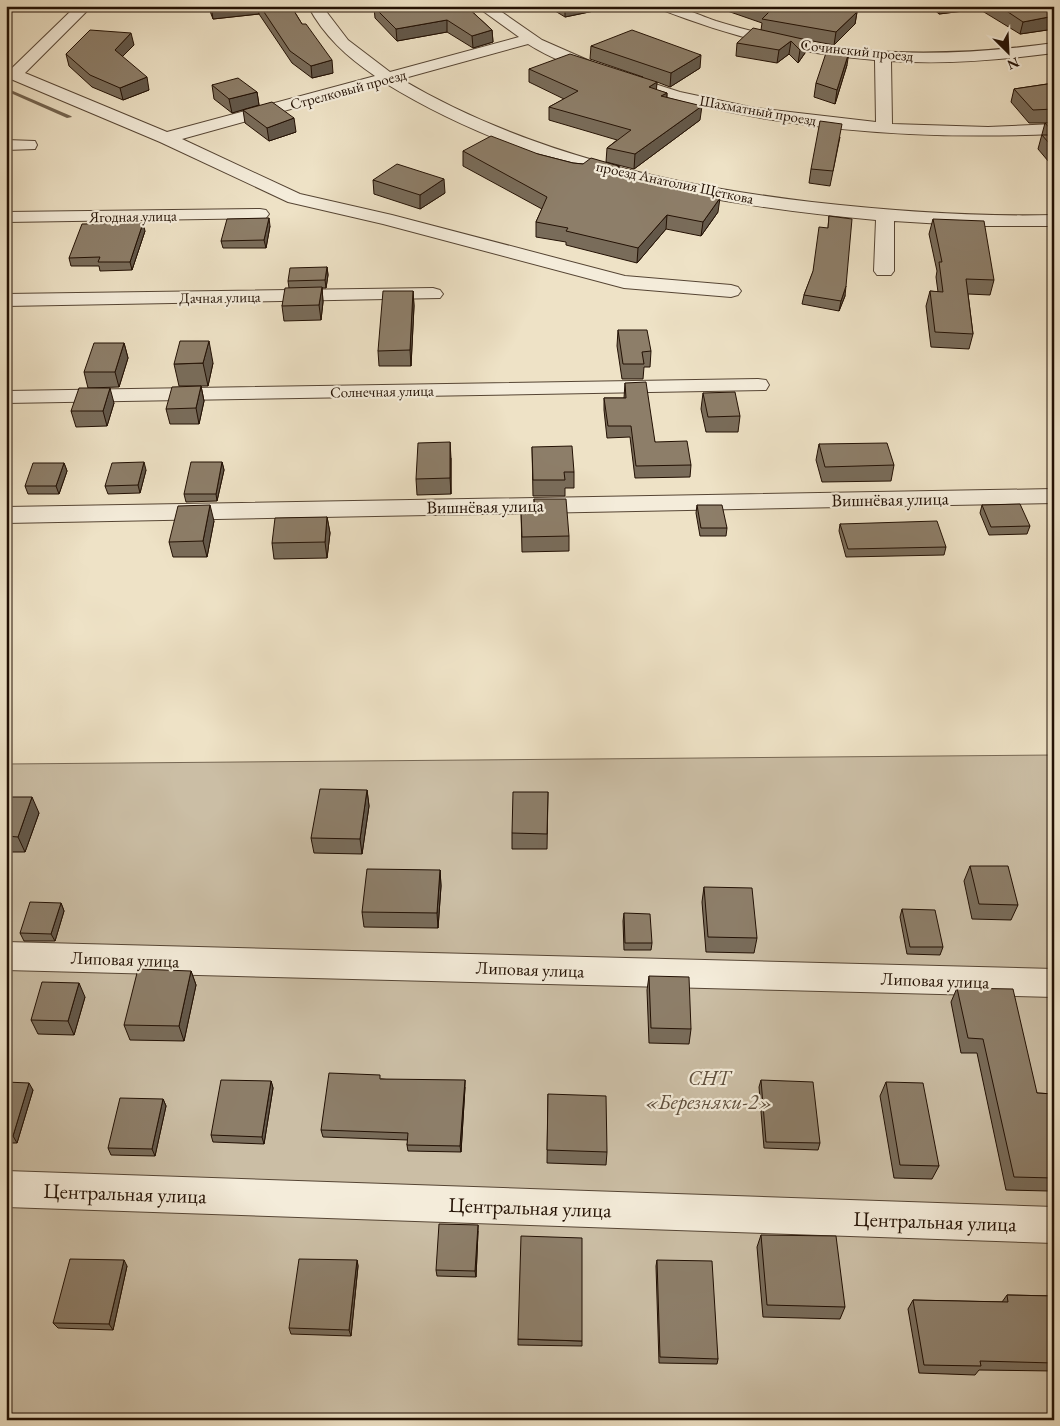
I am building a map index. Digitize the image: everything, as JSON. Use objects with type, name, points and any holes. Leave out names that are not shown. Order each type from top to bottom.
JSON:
[{"type":"street","points":[[85,6],[10,73],[166,138],[294,198],[386,219],[624,282],[731,291]]},
{"type":"street","name":"проезд Анатолия Щеткова","points":[[314,6],[333,32],[357,56],[388,79],[427,102],[474,124],[589,164],[656,181],[728,196],[885,215],[964,220],[1054,220]]},
{"type":"street","name":"Шахматный проезд","points":[[483,6],[529,39],[595,69],[678,95],[776,116],[884,128],[992,131],[1054,129]]},
{"type":"street","name":"Сочинский проезд","points":[[665,6],[702,21],[756,36],[817,48],[883,55],[982,56],[1054,48]]},
{"type":"street","name":"Стрелковый проезд","points":[[166,138],[529,39]]},
{"type":"street","points":[[883,55],[884,128]]},
{"type":"street","points":[[6,146],[29,145]]},
{"type":"street","name":"Ягодная улица","points":[[6,218],[260,214]]},
{"type":"street","points":[[884,271],[885,215]]},
{"type":"street","name":"Дачная улица","points":[[6,300],[433,294]]},
{"type":"street","name":"Солнечная улица","points":[[6,397],[758,385]]},
{"type":"street","name":"Вишнёвая улица","points":[[6,515],[1054,496]]},
{"type":"street","name":"Липовая улица","points":[[6,956],[1054,983]]},
{"type":"street","name":"Центральная улица","points":[[6,1189],[1054,1225]]},
{"type":"green space","name":"СНТ «Березняки-2»","points":[[1054,755],[1054,1420],[6,1420],[6,764]]},
{"type":"building","points":[[260,6],[291,6],[302,24],[306,24],[332,60],[311,66],[290,51]]},
{"type":"building","points":[[466,6],[492,30],[472,36],[447,20],[396,29],[374,7]]},
{"type":"building","points":[[751,6],[835,6],[857,12],[836,32],[762,19],[769,12]]},
{"type":"building","points":[[999,6],[1054,6],[1054,16],[1023,22]]},
{"type":"building","points":[[753,28],[807,40],[800,50],[791,41],[779,50],[737,43]]},
{"type":"building","points":[[90,30],[131,33],[115,50],[147,77],[120,88],[90,75],[66,54]]},
{"type":"building","points":[[632,30],[701,55],[671,73],[591,46]]},
{"type":"building","points":[[827,50],[849,52],[837,90],[816,83]]},
{"type":"building","points":[[570,54],[657,82],[649,87],[667,93],[661,96],[702,106],[635,154],[607,148],[631,130],[549,107],[578,91],[529,69]]},
{"type":"building","points":[[238,78],[257,92],[229,99],[212,85]]},
{"type":"building","points":[[1054,83],[1054,109],[1033,110],[1014,89]]},
{"type":"building","points":[[272,102],[294,118],[267,128],[243,110]]},
{"type":"building","points":[[820,121],[842,124],[833,171],[811,169]]},
{"type":"building","points":[[1054,122],[1054,133],[1045,123]]},
{"type":"building","points":[[1042,135],[1054,135],[1054,149]]},
{"type":"building","points":[[491,136],[538,154],[583,164],[591,158],[619,166],[609,173],[720,198],[703,222],[667,215],[638,248],[566,231],[568,228],[536,222],[547,197],[463,151]]},
{"type":"building","points":[[397,164],[444,179],[420,195],[373,180]]},
{"type":"building","points":[[829,216],[852,219],[846,286],[841,301],[804,295],[813,271],[819,227],[828,228]]},
{"type":"building","points":[[269,218],[264,240],[221,241],[227,219]]},
{"type":"building","points":[[933,219],[984,221],[994,280],[966,279],[973,334],[935,332],[930,291],[943,292],[939,262],[942,262]]},
{"type":"building","points":[[143,223],[130,262],[98,262],[100,257],[69,258],[82,224]]},
{"type":"building","points":[[327,267],[325,280],[288,281],[290,268]]},
{"type":"building","points":[[322,287],[319,305],[282,306],[285,288]]},
{"type":"building","points":[[383,291],[413,291],[410,350],[378,351]]},
{"type":"building","points":[[618,330],[647,330],[651,351],[642,352],[644,364],[623,364]]},
{"type":"building","points":[[180,341],[209,341],[203,363],[174,364]]},
{"type":"building","points":[[94,343],[124,343],[115,372],[84,372]]},
{"type":"building","points":[[646,382],[655,442],[687,441],[691,465],[636,466],[631,426],[608,426],[604,398],[626,398],[625,383]]},
{"type":"building","points":[[201,386],[196,408],[166,409],[172,387]]},
{"type":"building","points":[[79,388],[110,388],[103,411],[71,411]]},
{"type":"building","points":[[735,392],[740,416],[708,417],[703,393]]},
{"type":"building","points":[[450,442],[450,478],[416,479],[418,443]]},
{"type":"building","points":[[887,443],[894,465],[825,467],[819,444]]},
{"type":"building","points":[[572,446],[574,472],[564,472],[565,480],[533,480],[532,447]]},
{"type":"building","points":[[144,462],[138,485],[105,486],[112,463]]},
{"type":"building","points":[[191,462],[222,462],[216,494],[184,494]]},
{"type":"building","points":[[33,463],[64,463],[56,486],[25,486]]},
{"type":"building","points":[[534,499],[566,499],[569,536],[522,537],[521,511],[535,510]]},
{"type":"building","points":[[1020,504],[1030,526],[991,527],[982,505]]},
{"type":"building","points":[[210,505],[203,541],[169,542],[178,506]]},
{"type":"building","points":[[697,505],[722,505],[727,528],[701,528]]},
{"type":"building","points":[[327,517],[325,542],[272,543],[275,518]]},
{"type":"building","points":[[937,521],[946,547],[848,549],[840,524]]},
{"type":"building","points":[[320,789],[367,790],[360,839],[311,838]]},
{"type":"building","points":[[513,792],[548,792],[547,834],[512,833]]},
{"type":"building","points":[[6,797],[32,797],[18,837],[6,836]]},
{"type":"building","points":[[970,866],[1008,866],[1018,905],[979,904]]},
{"type":"building","points":[[367,869],[440,870],[437,913],[362,912]]},
{"type":"building","points":[[704,887],[752,888],[757,938],[708,937]]},
{"type":"building","points":[[30,902],[61,903],[51,934],[20,933]]},
{"type":"building","points":[[902,909],[935,910],[943,947],[910,947]]},
{"type":"building","points":[[624,913],[650,914],[652,943],[625,943]]},
{"type":"building","points":[[138,969],[191,971],[179,1026],[124,1025]]},
{"type":"building","points":[[649,976],[689,977],[691,1029],[651,1028]]},
{"type":"building","points":[[42,982],[79,983],[68,1021],[31,1020]]},
{"type":"building","points":[[957,988],[1013,989],[1037,1093],[1054,1094],[1054,1178],[1014,1177],[983,1039],[968,1038]]},
{"type":"building","points":[[329,1073],[380,1075],[380,1079],[465,1080],[460,1146],[407,1145],[408,1133],[321,1130]]},
{"type":"building","points":[[221,1080],[271,1081],[262,1137],[211,1135]]},
{"type":"building","points":[[761,1080],[813,1082],[820,1143],[766,1142]]},
{"type":"building","points":[[6,1082],[29,1083],[13,1136],[6,1136]]},
{"type":"building","points":[[886,1082],[923,1083],[939,1166],[900,1165]]},
{"type":"building","points":[[548,1094],[606,1096],[607,1152],[547,1150]]},
{"type":"building","points":[[120,1098],[163,1099],[152,1149],[108,1148]]},
{"type":"building","points":[[439,1224],[478,1225],[475,1271],[436,1270]]},
{"type":"building","points":[[761,1235],[836,1236],[845,1307],[767,1305]]},
{"type":"building","points":[[521,1236],[582,1238],[582,1341],[518,1339]]},
{"type":"building","points":[[70,1259],[124,1260],[109,1324],[53,1323]]},
{"type":"building","points":[[299,1259],[357,1260],[349,1330],[289,1328]]},
{"type":"building","points":[[657,1260],[712,1261],[718,1359],[660,1357]]},
{"type":"building","points":[[1007,1295],[1054,1296],[1054,1363],[980,1361],[981,1366],[924,1365],[913,1300],[1008,1302]]},
{"type":"waterway","points":[[6,89],[69,117]]}]
